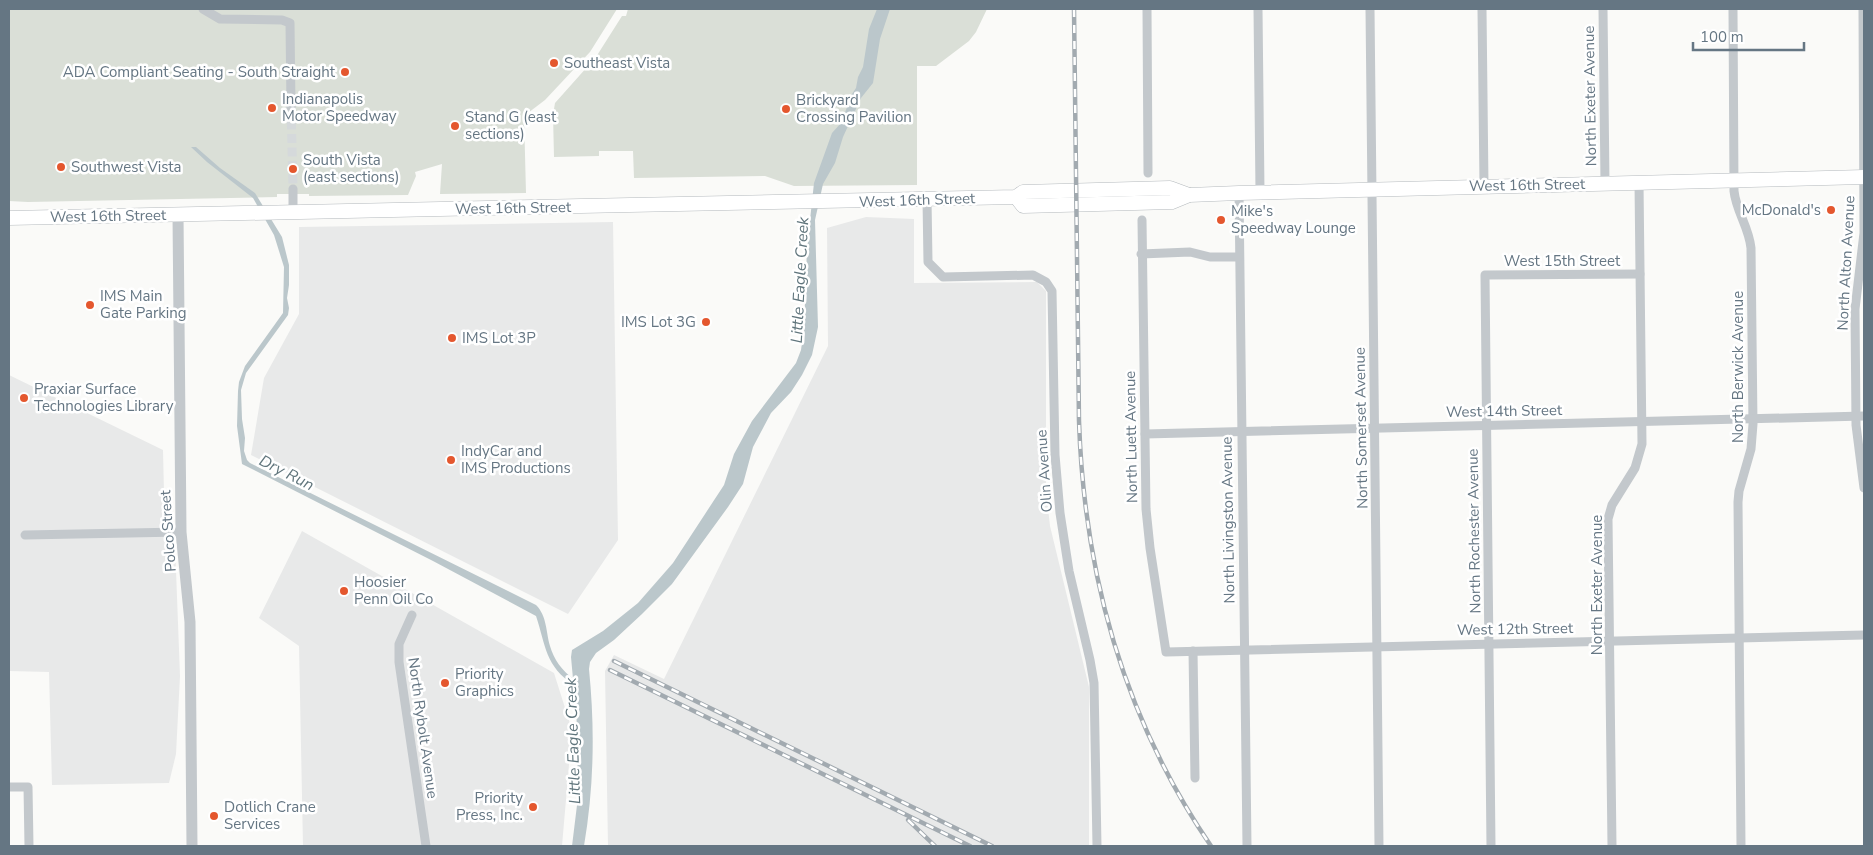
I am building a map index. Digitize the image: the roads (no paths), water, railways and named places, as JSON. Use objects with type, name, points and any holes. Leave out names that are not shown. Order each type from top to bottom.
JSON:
[{"type":"main road","name":"West 16th Street","points":[[9,218],[834,202],[1016,197],[1023,192],[1156,188],[1170,188],[1190,195],[1864,177]]},
{"type":"street","points":[[203,9],[220,19],[282,20],[290,23],[291,108]]},
{"type":"street","points":[[1147,9],[1148,173]]},
{"type":"street","points":[[1258,9],[1260,192]]},
{"type":"street","name":"North Somerset Avenue","points":[[1370,9],[1379,846]]},
{"type":"street","points":[[1482,9],[1484,186]]},
{"type":"street","name":"North Exeter Avenue","points":[[1603,9],[1605,183]]},
{"type":"street","name":"North Berwick Avenue","points":[[1733,9],[1734,191],[1736,205],[1748,230],[1751,248],[1753,419],[1751,450],[1738,498],[1741,846]]},
{"type":"street","name":"North Alton Avenue","points":[[1863,9],[1864,232],[1855,309],[1864,488]]},
{"type":"street","name":"North Exeter Avenue","points":[[1612,846],[1608,517],[1612,505],[1631,478],[1637,465],[1641,447],[1639,183]]},
{"type":"street","points":[[293,189],[293,213]]},
{"type":"street","name":"North Livingston Avenue","points":[[1238,193],[1247,846]]},
{"type":"street","name":"Olin Avenue","points":[[927,199],[928,262],[943,277],[1033,275],[1046,282],[1052,291],[1054,437],[1057,489],[1067,560],[1094,683],[1097,846]]},
{"type":"street","name":"Polco Street","points":[[178,215],[181,532],[190,622],[192,846]]},
{"type":"street","name":"North Luett Avenue","points":[[1142,220],[1148,534],[1166,652]]},
{"type":"street","points":[[1142,254],[1190,252],[1210,257],[1238,257]]},
{"type":"street","name":"West 15th Street","points":[[1485,275],[1640,274]]},
{"type":"street","name":"North Rochester Avenue","points":[[1485,275],[1491,846]]},
{"type":"street","name":"West 14th Street","points":[[1145,434],[1860,416]]},
{"type":"street","points":[[25,535],[181,532]]},
{"type":"street","name":"North Rybolt Avenue","points":[[412,615],[400,644],[399,662],[426,846]]},
{"type":"street","name":"West 12th Street","points":[[1166,652],[1864,635]]},
{"type":"street","points":[[1193,651],[1195,778]]},
{"type":"street","points":[[9,787],[28,786],[29,846]]},
{"type":"tunnel","points":[[291,107],[293,189]]},
{"type":"railway","points":[[1074,9],[1079,421],[1083,478],[1090,534],[1100,589],[1114,643],[1132,696],[1154,748],[1181,798],[1211,846]]},
{"type":"railway","points":[[614,661],[992,846]]},
{"type":"railway","points":[[610,670],[970,846]]},
{"type":"railway","points":[[908,820],[935,846]]},
{"type":"place","name":"Southeast Vista","points":[[554,63]]},
{"type":"place","name":"ADA Compliant Seating - South Straight","points":[[345,72]]},
{"type":"place","name":"Indianapolis Motor Speedway","points":[[272,108]]},
{"type":"place","name":"Brickyard Crossing Pavilion","points":[[786,109]]},
{"type":"place","name":"Stand G (east sections)","points":[[455,126]]},
{"type":"place","name":"Southwest Vista","points":[[61,167]]},
{"type":"place","name":"South Vista (east sections)","points":[[293,169]]},
{"type":"place","name":"McDonald's","points":[[1831,210]]},
{"type":"place","name":"Mike's Speedway Lounge","points":[[1221,220]]},
{"type":"place","name":"IMS Main Gate Parking","points":[[90,305]]},
{"type":"place","name":"IMS Lot 3G","points":[[706,322]]},
{"type":"place","name":"IMS Lot 3P","points":[[452,338]]},
{"type":"place","name":"Praxiar Surface Technologies Library","points":[[24,398]]},
{"type":"place","name":"IndyCar and IMS Productions","points":[[451,460]]},
{"type":"place","name":"Hoosier Penn Oil Co","points":[[344,591]]},
{"type":"place","name":"Priority Graphics","points":[[445,683]]},
{"type":"place","name":"Priority Press, Inc.","points":[[533,807]]},
{"type":"place","name":"Dotlich Crane Services","points":[[214,816]]},
{"type":"water label","name":"Little Eagle Creek","points":[[799,280]]},
{"type":"water label","name":"Dry Run","points":[[287,472]]},
{"type":"water label","name":"Little Eagle Creek","points":[[572,741]]}]
